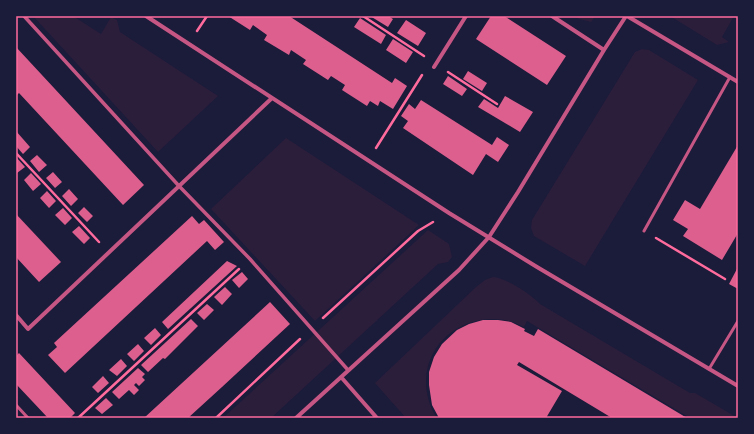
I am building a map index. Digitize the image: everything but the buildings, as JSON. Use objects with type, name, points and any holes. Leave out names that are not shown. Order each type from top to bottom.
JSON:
[{"type":"street","points":[[24,16],[179,186],[250,259],[348,370]]},
{"type":"street","points":[[146,16],[449,213],[548,274],[738,386]]},
{"type":"street","points":[[434,66],[466,16]]},
{"type":"street","points":[[552,16],[604,50]]},
{"type":"street","points":[[296,418],[459,270],[489,237],[626,16],[738,82]]},
{"type":"street","points":[[16,315],[28,329],[272,98]]},
{"type":"street","points":[[341,377],[377,418]]},
{"type":"lane","points":[[644,231],[730,77]]},
{"type":"lane","points":[[709,369],[738,321]]},
{"type":"lane","points":[[16,405],[28,418]]},
{"type":"path","points":[[369,161],[424,72],[434,66]]},
{"type":"path","points":[[16,153],[109,253]]},
{"type":"path","points":[[216,418],[418,231],[449,213]]},
{"type":"path","points":[[644,231],[725,279]]},
{"type":"path","points":[[78,418],[250,259]]},
{"type":"shaded area","points":[[33,16],[73,16],[101,34],[111,17],[117,20],[120,32],[218,96],[158,152]]},
{"type":"shaded area","points":[[575,16],[595,16],[591,22],[579,19]]},
{"type":"shaded area","points":[[670,16],[734,16],[722,37],[729,42],[717,45]]},
{"type":"shaded area","points":[[642,49],[649,50],[698,80],[585,266],[534,236],[531,228],[532,220],[635,52]]},
{"type":"shaded area","points":[[286,138],[419,225],[315,321],[211,209]]},
{"type":"shaded area","points":[[428,230],[449,244],[452,257],[448,262],[438,264],[271,418],[223,418]]},
{"type":"shaded area","points":[[493,277],[505,280],[518,287],[540,304],[690,393],[695,393],[738,418],[690,418],[527,321],[524,327],[508,321],[492,319],[476,321],[460,327],[447,336],[436,348],[429,363],[426,380],[428,400],[437,418],[406,418],[375,383],[476,287],[485,280]]}]
